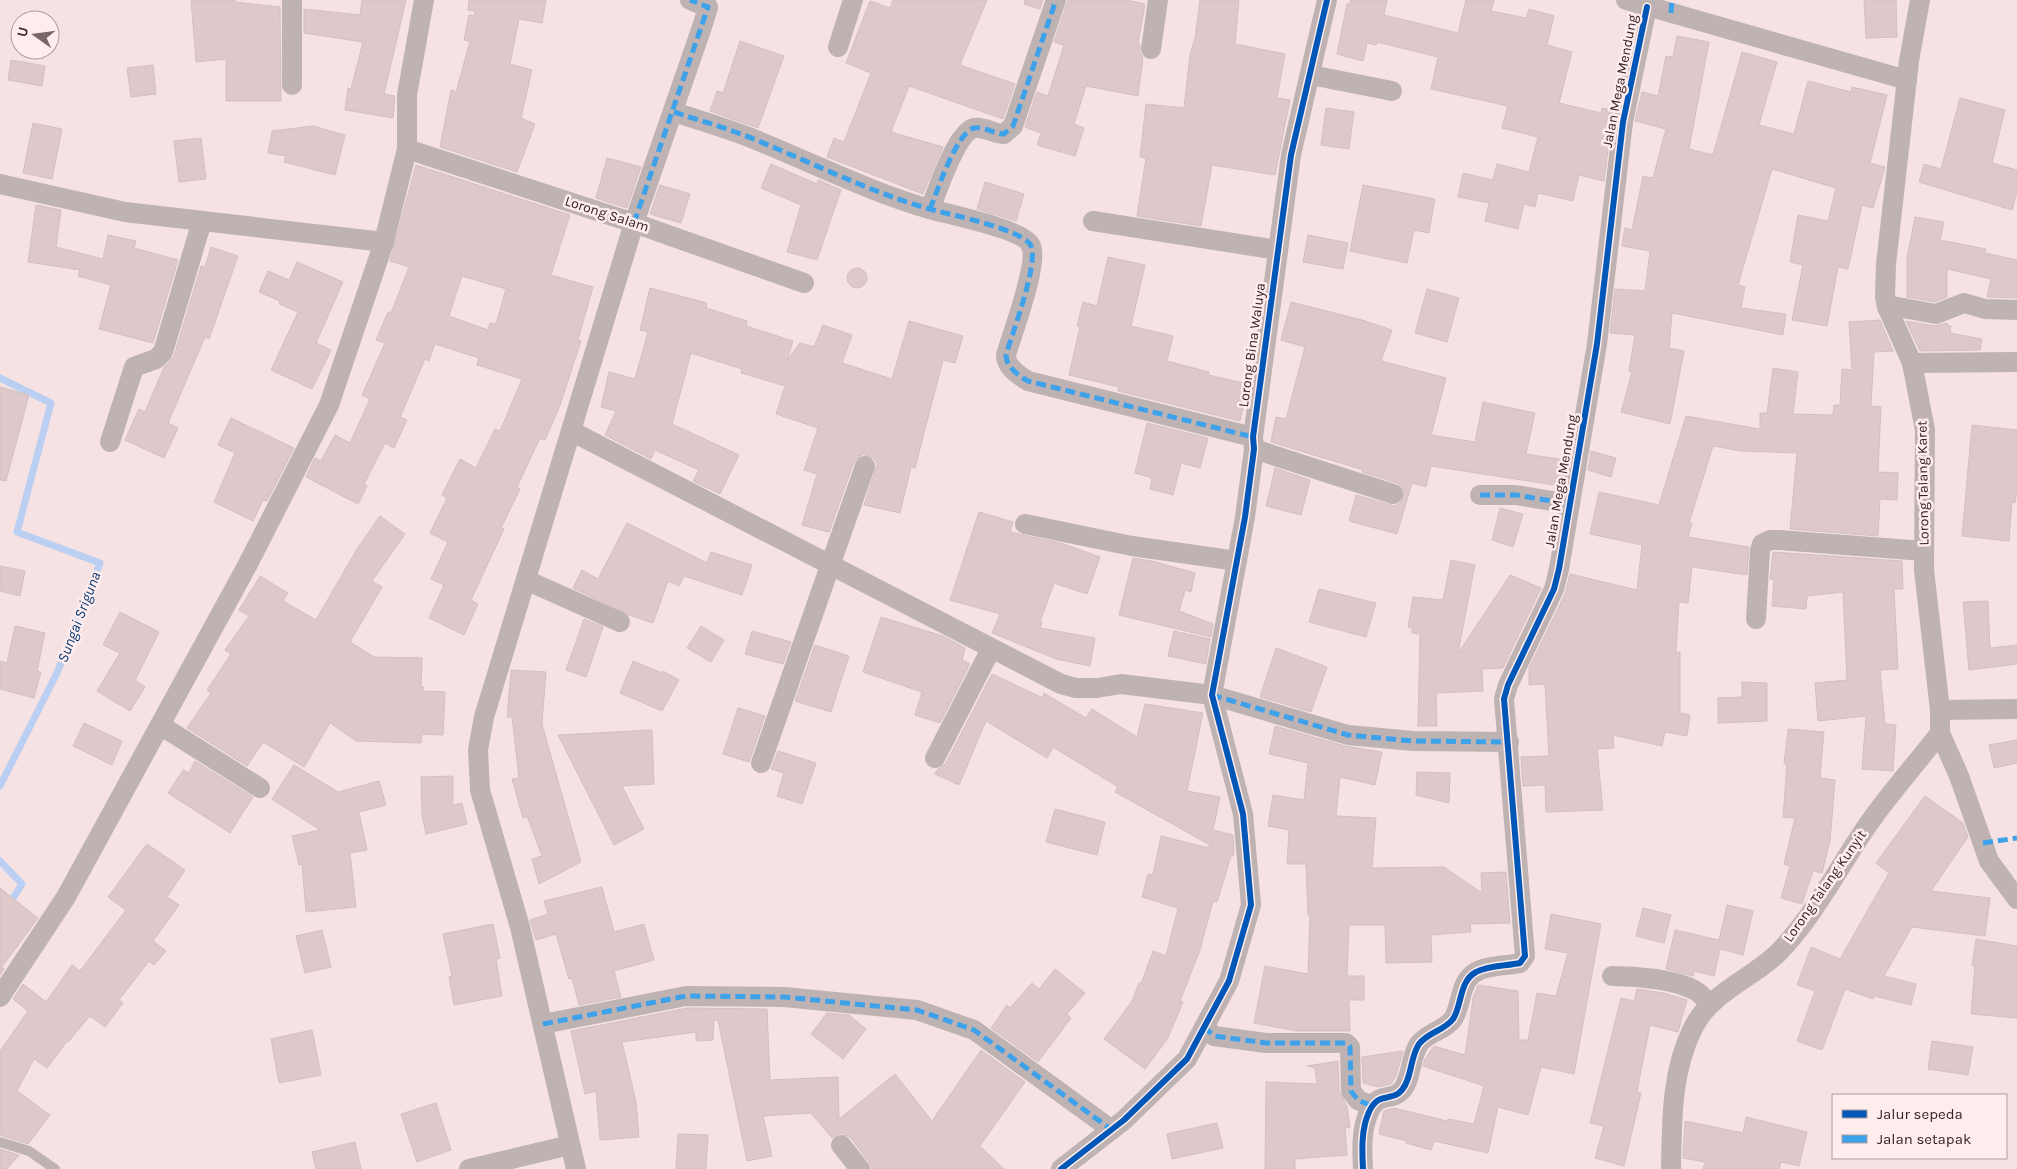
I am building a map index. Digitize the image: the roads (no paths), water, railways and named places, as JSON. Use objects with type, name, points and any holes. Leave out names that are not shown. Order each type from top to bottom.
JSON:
[{"type":"street","points":[[292,0],[292,85]]},
{"type":"street","points":[[0,997],[66,897],[248,564],[329,406],[384,242],[407,149],[407,95],[424,0]]},
{"type":"street","points":[[576,1169],[520,927],[480,790],[478,769],[480,735],[634,223],[674,112],[708,7],[690,0]]},
{"type":"street","points":[[838,47],[853,0]]},
{"type":"street","points":[[930,209],[953,154],[967,132],[976,128],[1004,134],[1013,126],[1056,0]]},
{"type":"street","points":[[1151,49],[1158,0]]},
{"type":"street","name":"Lorong Bina Waluya","points":[[1212,695],[1245,517],[1291,155],[1327,0]]},
{"type":"street","name":"Jalan Mega Mendung","points":[[1626,0],[1647,7],[1671,7],[1907,80]]},
{"type":"street","name":"Lorong Talang Karet","points":[[1920,0],[1907,80],[1884,283],[1887,305],[1912,363],[1925,430],[1924,570],[1940,710],[1940,733]]},
{"type":"street","name":"Jalan Mega Mendung","points":[[1372,1106],[1379,1098],[1395,1095],[1403,1089],[1417,1048],[1427,1037],[1449,1024],[1454,1017],[1466,982],[1474,972],[1520,962],[1525,958],[1505,692],[1554,590],[1597,344],[1622,122],[1647,7]]},
{"type":"street","points":[[1311,75],[1392,91]]},
{"type":"street","points":[[674,112],[755,139],[839,176],[930,209],[1010,230],[1031,244],[1033,263],[1006,355],[1008,365],[1018,375],[1028,381],[1253,443],[1393,494]]},
{"type":"street","name":"Lorong Salam","points":[[407,149],[634,223],[804,283]]},
{"type":"street","points":[[0,184],[125,212],[384,242]]},
{"type":"street","points":[[110,442],[134,367],[156,359],[163,352],[202,221]]},
{"type":"street","points":[[1093,221],[1278,250]]},
{"type":"street","points":[[1887,305],[1936,314],[1964,303],[1985,309],[2017,310]]},
{"type":"street","points":[[1912,363],[2017,362]]},
{"type":"street","points":[[571,431],[1060,684],[1076,688],[1098,688],[1121,684],[1212,695],[1348,735],[1413,741],[1509,742]]},
{"type":"street","points":[[761,763],[829,564],[865,466]]},
{"type":"street","points":[[1480,495],[1523,495],[1570,504]]},
{"type":"street","points":[[1025,524],[1132,546],[1236,561]]},
{"type":"street","points":[[1756,620],[1760,550],[1765,541],[1779,540],[1924,551]]},
{"type":"street","points":[[526,580],[620,622]]},
{"type":"street","points":[[935,758],[990,649]]},
{"type":"street","points":[[1061,1169],[1112,1130],[1187,1060],[1229,981],[1250,905],[1243,814],[1212,695]]},
{"type":"street","points":[[1940,710],[2017,709]]},
{"type":"street","points":[[160,725],[260,788]]},
{"type":"street","points":[[1940,733],[1959,776],[1989,861],[2017,898]]},
{"type":"street","name":"Lorong Talang Kunyit","points":[[1671,1169],[1673,1112],[1678,1068],[1694,1026],[1710,1004],[1777,954],[1798,929],[1868,825],[1940,733]]},
{"type":"street","points":[[1612,976],[1628,976],[1683,986],[1696,991],[1710,1004]]},
{"type":"street","points":[[542,1024],[686,996],[784,997],[917,1010],[974,1030],[1112,1130]]},
{"type":"street","points":[[1204,1027],[1214,1036],[1266,1043],[1346,1042],[1350,1047],[1351,1091],[1358,1100],[1372,1106],[1368,1115],[1363,1140],[1363,1169]]},
{"type":"street","points":[[469,1169],[570,1145]]},
{"type":"street","points":[[841,1145],[860,1169]]},
{"type":"lane","points":[[0,1142],[29,1151],[55,1169]]},
{"type":"waterway","name":"Sungai Sriguna","points":[[0,378],[51,403],[17,532],[100,563],[57,673],[0,786]]},
{"type":"waterway","name":"Sungai Sriguna","points":[[0,861],[22,884],[0,919]]}]
